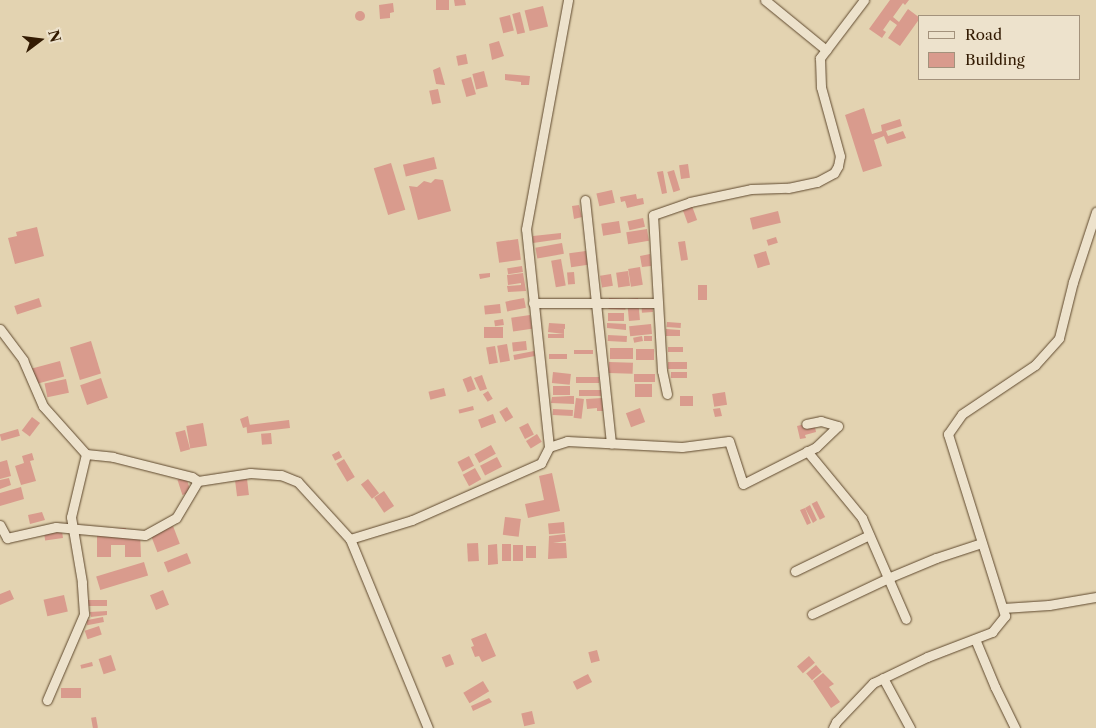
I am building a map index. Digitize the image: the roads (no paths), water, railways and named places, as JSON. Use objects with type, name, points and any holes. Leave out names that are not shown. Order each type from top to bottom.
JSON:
[{"type":"street","points":[[350,539],[412,520],[542,463],[549,447],[526,229],[568,0]]},
{"type":"street","points":[[765,0],[826,50]]},
{"type":"street","points":[[667,394],[662,370],[657,303],[654,216],[690,202],[751,190],[788,188],[817,182],[834,173],[840,156],[821,87],[820,58],[864,0]]},
{"type":"street","points":[[585,200],[611,444]]},
{"type":"street","points":[[834,728],[836,722],[873,683],[927,657],[992,632],[1006,616],[948,434],[962,414],[1036,365],[1059,338],[1073,282],[1096,212]]},
{"type":"street","points":[[533,303],[657,303]]},
{"type":"street","points":[[0,329],[23,360],[43,406],[86,454],[113,457],[192,477],[198,481],[250,473],[281,475],[298,482],[350,539],[428,728]]},
{"type":"street","points":[[549,447],[567,441],[682,447],[729,441],[743,484],[816,447],[838,426],[822,421],[806,424]]},
{"type":"street","points":[[807,451],[862,518],[906,619]]},
{"type":"street","points":[[47,700],[84,614],[82,582],[71,517],[86,454]]},
{"type":"street","points":[[0,525],[7,538],[56,527],[145,535],[176,518],[198,481]]},
{"type":"street","points":[[795,571],[869,535]]},
{"type":"street","points":[[812,614],[888,578],[936,558],[982,543]]},
{"type":"street","points":[[1003,608],[1049,605],[1096,596]]},
{"type":"street","points":[[975,639],[1015,728]]},
{"type":"street","points":[[883,678],[910,728]]}]
